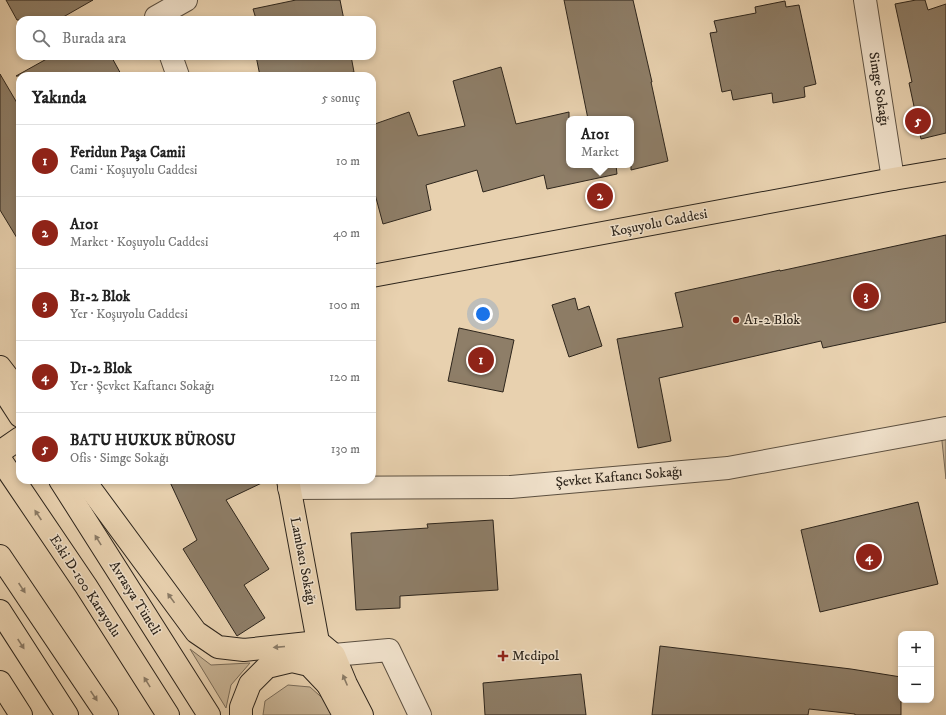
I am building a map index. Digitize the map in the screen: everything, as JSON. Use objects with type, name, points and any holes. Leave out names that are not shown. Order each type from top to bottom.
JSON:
[{"type":"main road","name":"Koşuyolu Caddesi","points":[[376,275],[946,170]]},
{"type":"main road","points":[[0,366],[16,388]]},
{"type":"main road","points":[[0,385],[16,410]]},
{"type":"main road","points":[[0,452],[16,441]]},
{"type":"main road","name":"Eski D-100 Karayolu","points":[[0,459],[16,483]]},
{"type":"main road","name":"Eski D-100 Karayolu","points":[[17,484],[86,586],[168,715]]},
{"type":"main road","name":"Avrasya Tüneli","points":[[63,484],[209,715]]},
{"type":"main road","points":[[87,484],[196,632],[218,647],[244,650],[326,648]]},
{"type":"main road","name":"Lambacı Sokağı","points":[[288,484],[326,648],[328,685],[344,715]]},
{"type":"main road","points":[[0,556],[107,715]]},
{"type":"main road","points":[[0,611],[67,715]]},
{"type":"main road","name":"Lambacı Sokağı","points":[[326,648],[362,715]]},
{"type":"main road","points":[[241,715],[241,706],[250,684],[267,667],[292,661],[309,665],[328,685]]},
{"type":"main road","points":[[0,682],[21,715]]},
{"type":"street","points":[[155,12],[186,0]]},
{"type":"street","name":"Simge Sokağı","points":[[865,0],[893,179]]},
{"type":"street","points":[[172,60],[177,72]]},
{"type":"street","name":"Şevket Kaftancı Sokağı","points":[[288,484],[511,487],[728,468],[946,428]]},
{"type":"street","points":[[326,648],[389,650],[420,715]]},
{"type":"shaded area","points":[[941,432],[946,432],[946,479]]},
{"type":"shaded area","points":[[190,649],[211,665],[250,663],[231,685],[226,708]]},
{"type":"shaded area","points":[[288,685],[310,687],[328,703],[334,715],[263,715],[265,701]]},
{"type":"building","points":[[6,0],[93,0],[65,16],[16,16],[16,18]]},
{"type":"building","points":[[296,0],[340,0],[343,16],[255,16],[253,9]]},
{"type":"building","points":[[564,0],[633,0],[668,161],[631,170],[631,168],[634,168],[634,116],[587,116]]},
{"type":"building","points":[[925,0],[928,10],[946,4],[946,133],[921,139],[909,83],[912,82],[895,4]]},
{"type":"building","points":[[785,1],[786,7],[799,5],[816,84],[804,87],[805,97],[773,103],[772,93],[733,100],[731,90],[722,92],[710,33],[717,32],[714,21],[756,13],[755,7]]},
{"type":"building","points":[[45,60],[113,60],[120,72],[23,72]]},
{"type":"building","points":[[257,60],[352,60],[354,72],[259,72]]},
{"type":"building","points":[[501,67],[516,124],[569,112],[569,116],[566,116],[566,168],[616,168],[617,174],[547,189],[544,175],[483,192],[477,170],[426,185],[431,210],[383,224],[376,198],[376,124],[409,112],[418,136],[465,126],[453,81]]},
{"type":"building","points":[[0,74],[16,101],[16,236],[0,210]]},
{"type":"building","points":[[946,235],[946,322],[823,348],[821,341],[659,378],[671,441],[638,448],[617,339],[683,327],[675,293]]},
{"type":"building","points":[[575,298],[578,310],[589,306],[602,346],[569,357],[552,305]]},
{"type":"building","points":[[459,328],[514,340],[503,392],[448,381]]},
{"type":"building","points":[[171,484],[260,484],[226,500],[269,569],[244,585],[265,618],[237,636],[183,549],[197,540]]},
{"type":"building","points":[[918,502],[938,584],[820,612],[801,530]]},
{"type":"building","points":[[493,520],[498,590],[400,596],[400,608],[356,610],[351,533],[428,528],[427,524]]},
{"type":"building","points":[[660,646],[851,669],[898,677],[898,703],[901,703],[901,715],[855,715],[809,709],[808,715],[652,715]]},
{"type":"building","points":[[581,674],[586,715],[485,715],[483,683]]},
{"type":"place","name":"BATU HUKUK BÜROSU","points":[[918,121]]},
{"type":"place","name":"A101","points":[[600,196]]},
{"type":"place","name":"B1-2 Blok","points":[[866,296]]},
{"type":"place","name":"A1-2 Blok","points":[[736,320]]},
{"type":"place","name":"Feridun Paşa Camii","points":[[481,360]]},
{"type":"place","name":"D1-2 Blok","points":[[869,557]]},
{"type":"place","name":"Medipol","points":[[503,656]]}]
